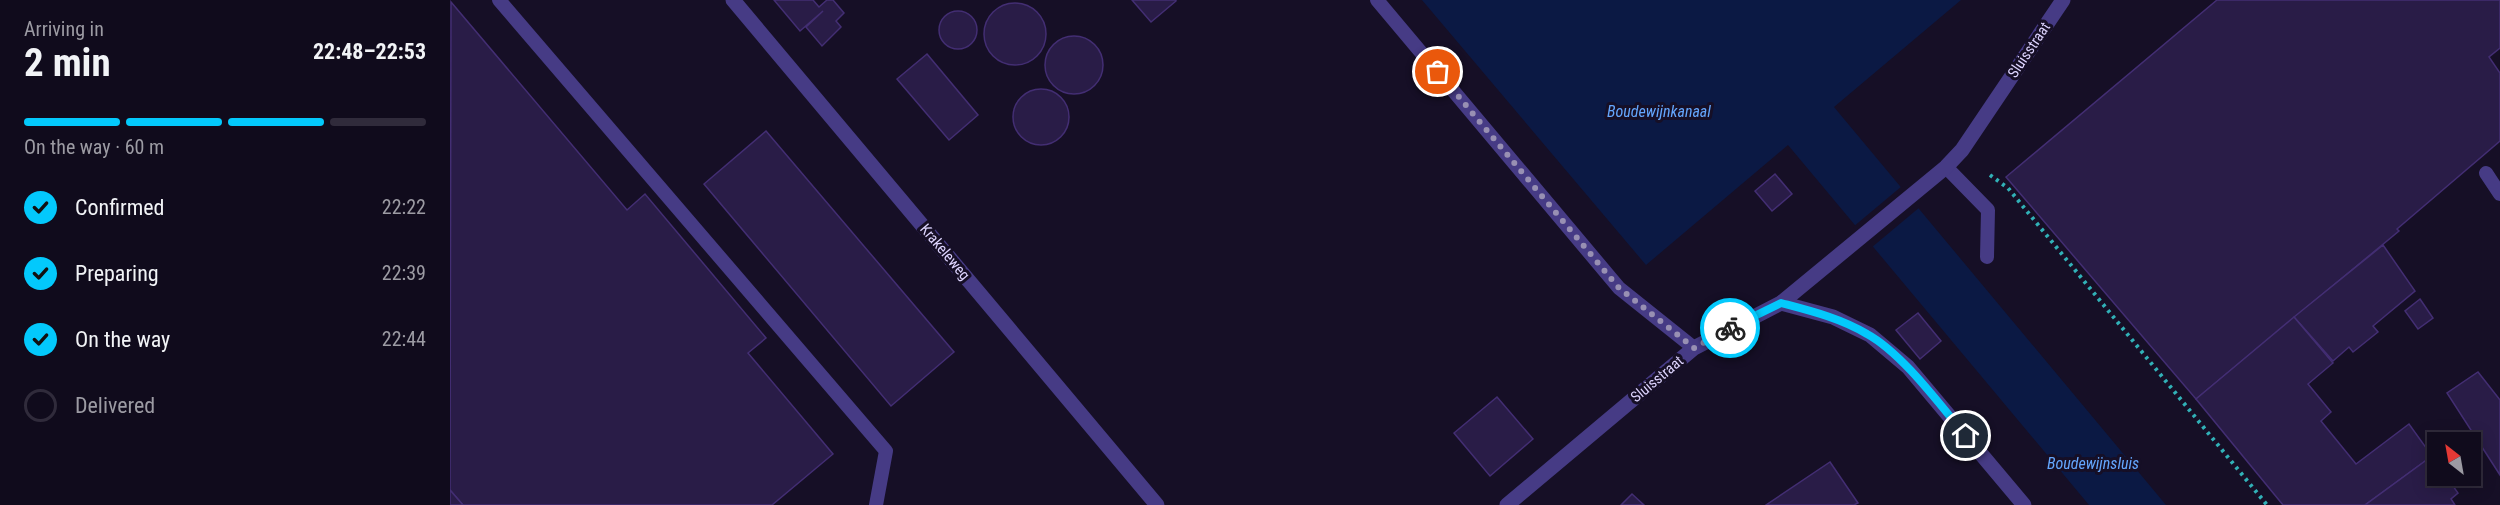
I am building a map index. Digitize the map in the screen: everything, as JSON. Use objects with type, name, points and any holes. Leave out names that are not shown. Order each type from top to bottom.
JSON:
[{"type":"street","name":"Krakeleweg","points":[[733,0],[1157,505]]},
{"type":"street","points":[[2043,0],[2054,13]]},
{"type":"street","name":"Sluisstraat","points":[[1506,505],[1694,348],[1781,303],[1946,167],[1962,150],[2063,0]]},
{"type":"street","points":[[1781,303],[1833,317],[1870,335],[1908,367],[2024,505]]},
{"type":"lane","points":[[499,0],[886,451],[876,505]]},
{"type":"lane","points":[[1377,0],[1619,288],[1694,348]]},
{"type":"lane","points":[[1946,167],[1988,210],[1987,257]]},
{"type":"lane","points":[[2486,173],[2500,194]]},
{"type":"path","points":[[1962,150],[1974,165],[2007,188],[2267,505]]},
{"type":"water","name":"Boudewijnkanaal","points":[[1422,0],[1961,0],[1834,107],[2166,505],[2089,505],[1788,145],[1646,265]]},
{"type":"pier","points":[[1902,186],[1920,207],[1871,248],[1853,227]]},
{"type":"building","points":[[774,0],[813,0],[819,7],[827,0],[833,0],[844,13],[836,21],[841,27],[822,46],[806,27],[823,11],[800,31]]},
{"type":"building","points":[[1132,0],[1176,0],[1176,1],[1151,22]]},
{"type":"building","points":[[2217,0],[2500,0],[2500,48],[2489,57],[2500,73],[2500,141],[2397,229],[2399,231],[2196,399],[2006,177]]},
{"type":"building","points":[[451,2],[627,210],[645,194],[766,338],[748,353],[833,454],[772,505],[463,505],[450,490]]},
{"type":"building","points":[[1015,3],[1037,12],[1046,34],[1037,56],[1015,65],[993,56],[984,34],[993,12]]},
{"type":"building","points":[[958,11],[971,17],[977,30],[971,43],[958,49],[945,43],[939,30],[945,17]]},
{"type":"building","points":[[1074,36],[1090,41],[1098,49],[1103,65],[1098,81],[1090,89],[1074,94],[1058,89],[1050,81],[1045,65],[1050,49],[1058,41]]},
{"type":"building","points":[[927,54],[978,115],[949,140],[897,79]]},
{"type":"building","points":[[1035,89],[1047,89],[1057,93],[1065,101],[1069,117],[1065,133],[1057,141],[1047,145],[1035,145],[1025,141],[1017,133],[1013,123],[1013,111],[1017,101],[1025,93]]},
{"type":"building","points":[[766,131],[954,352],[891,406],[704,184]]},
{"type":"building","points":[[1775,174],[1792,194],[1772,211],[1755,191]]},
{"type":"building","points":[[2383,245],[2415,291],[2373,326],[2378,332],[2353,352],[2349,347],[2333,361],[2294,317]]},
{"type":"building","points":[[2420,299],[2433,318],[2418,329],[2405,311]]},
{"type":"building","points":[[1918,313],[1941,341],[1920,359],[1896,330]]},
{"type":"building","points":[[2294,317],[2333,363],[2308,384],[2331,412],[2321,421],[2356,464],[2409,424],[2427,449],[2427,460],[2365,505],[2283,505],[2196,399]]},
{"type":"building","points":[[2478,372],[2500,400],[2500,475],[2481,446],[2481,432],[2472,432],[2447,393]]},
{"type":"building","points":[[1497,397],[1533,439],[1490,476],[1454,433]]},
{"type":"building","points":[[2427,460],[2427,486],[2453,486],[2458,493],[2451,499],[2455,505],[2365,505]]},
{"type":"building","points":[[1830,462],[1858,503],[1854,505],[1766,505]]},
{"type":"building","points":[[450,490],[463,505],[450,505]]},
{"type":"building","points":[[1632,494],[1644,505],[1621,505]]},
{"type":"way so far","points":[[1438,72],[1619,288],[1694,348],[1730,328]]},
{"type":"route","points":[[1730,328],[1781,303],[1833,317],[1870,335],[1908,367],[1966,436]]},
{"type":"water label","name":"Boudewijnsluis","points":[[2093,463]]}]
